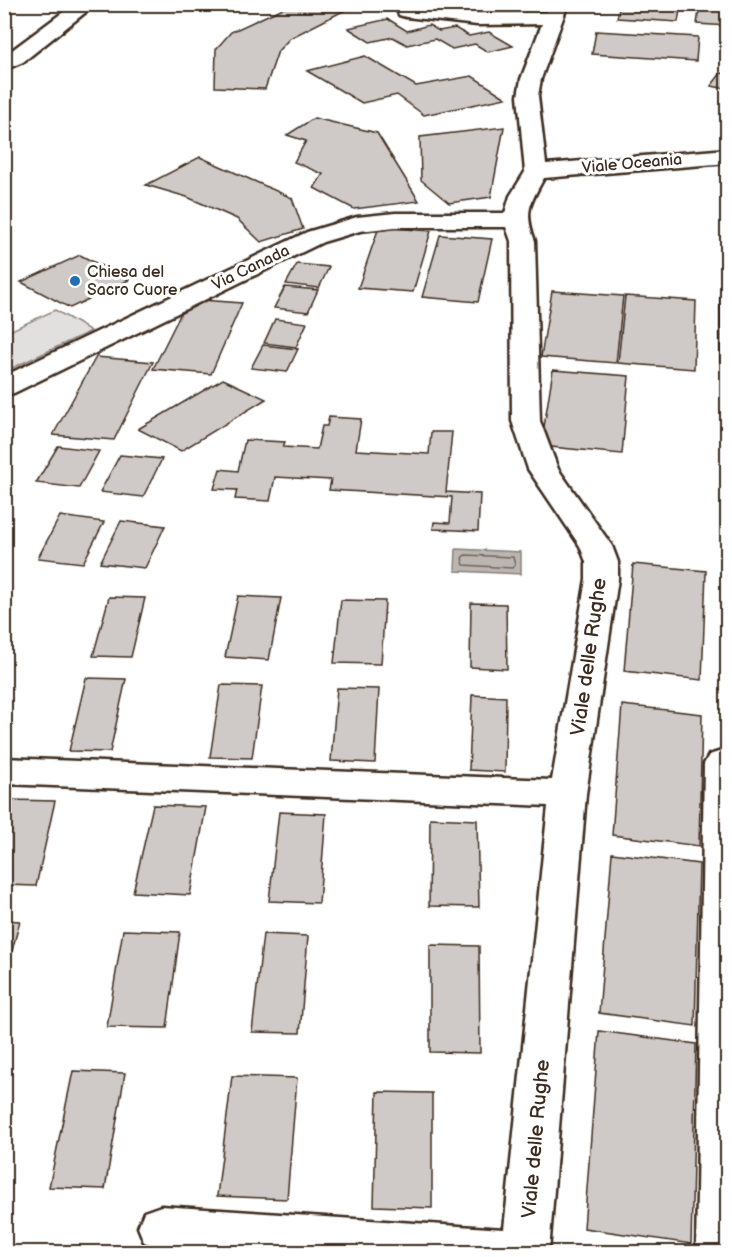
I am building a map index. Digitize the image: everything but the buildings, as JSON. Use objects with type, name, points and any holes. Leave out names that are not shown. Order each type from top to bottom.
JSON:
[{"type":"street","points":[[4,64],[16,58],[87,4]]},
{"type":"street","points":[[406,11],[477,19],[556,11],[531,79],[528,96],[536,172],[522,196],[515,220]]},
{"type":"street","name":"Viale Oceania","points":[[536,172],[728,156]]},
{"type":"street","name":"Via Canada","points":[[4,387],[315,237],[357,224],[395,220],[515,220]]},
{"type":"street","name":"Viale delle Rughe","points":[[515,220],[523,241],[526,421],[543,469],[596,546],[602,562],[602,579],[568,794],[525,1252]]},
{"type":"street","points":[[719,1252],[722,764]]},
{"type":"street","points":[[4,771],[568,794]]},
{"type":"street","points":[[161,1227],[525,1252]]},
{"type":"shaded area","points":[[55,310],[91,331],[10,369],[5,365],[5,333]]},
{"type":"water","points":[[456,549],[521,552],[521,574],[455,571]]},
{"type":"place","name":"Chiesa del Sacro Cuore","points":[[75,281]]}]
